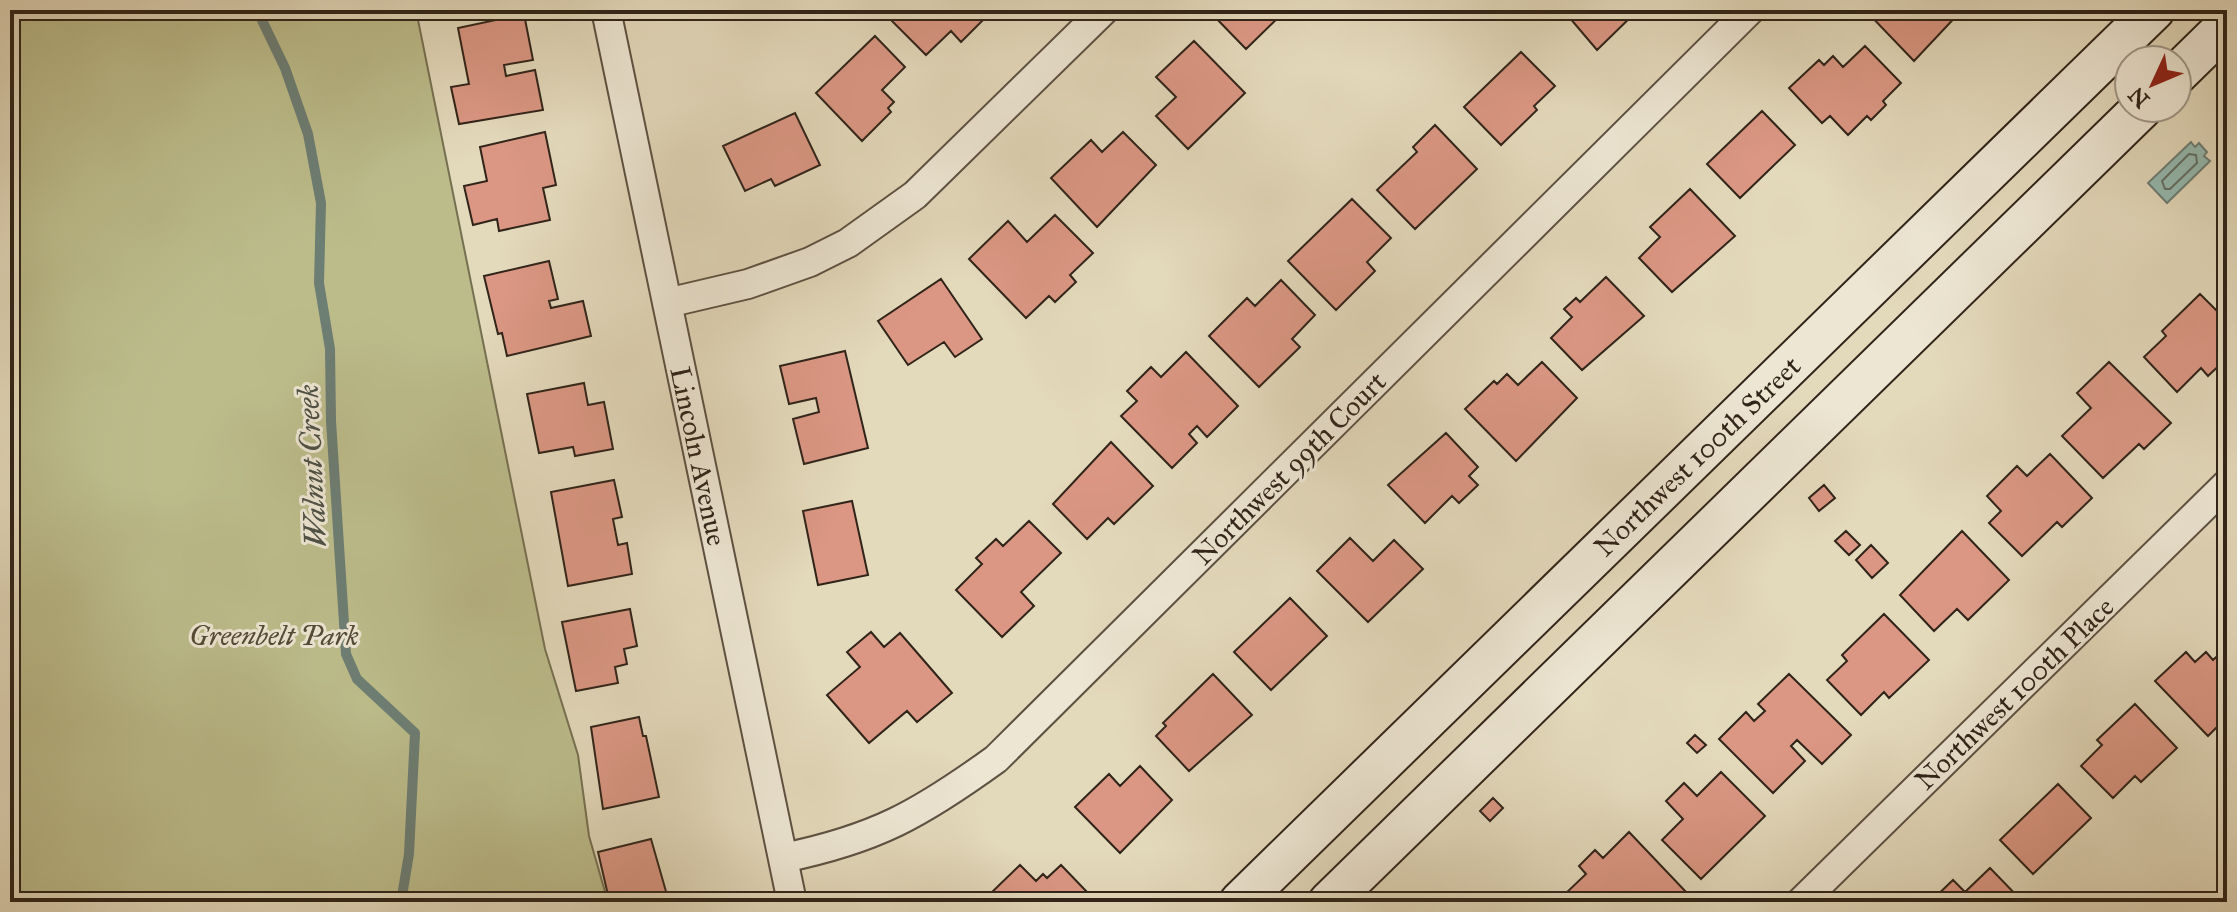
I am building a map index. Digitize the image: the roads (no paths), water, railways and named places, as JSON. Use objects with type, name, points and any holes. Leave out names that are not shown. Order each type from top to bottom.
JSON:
[{"type":"main road","name":"Northwest 100th Street","points":[[1240,902],[2154,10]]},
{"type":"main road","points":[[2193,58],[2227,25]]},
{"type":"main road","points":[[1329,902],[2126,124]]},
{"type":"street","name":"Lincoln Avenue","points":[[606,10],[792,902]]},
{"type":"street","points":[[667,303],[748,284],[810,262],[848,243],[915,195],[1104,10]]},
{"type":"street","name":"Northwest 99th Court","points":[[783,858],[872,835],[928,808],[996,759],[1750,10]]},
{"type":"street","name":"Northwest 100th Place","points":[[1801,902],[2227,484]]},
{"type":"water","points":[[2191,142],[2195,147],[2199,143],[2207,152],[2204,156],[2210,161],[2167,203],[2148,183]]},
{"type":"waterway","name":"Walnut Creek","points":[[257,10],[285,68],[308,134],[321,203],[319,283],[330,349],[331,421],[346,654],[357,679],[415,733],[409,854],[401,902]]},
{"type":"park label","name":"Greenbelt Park","points":[[274,635]]}]
